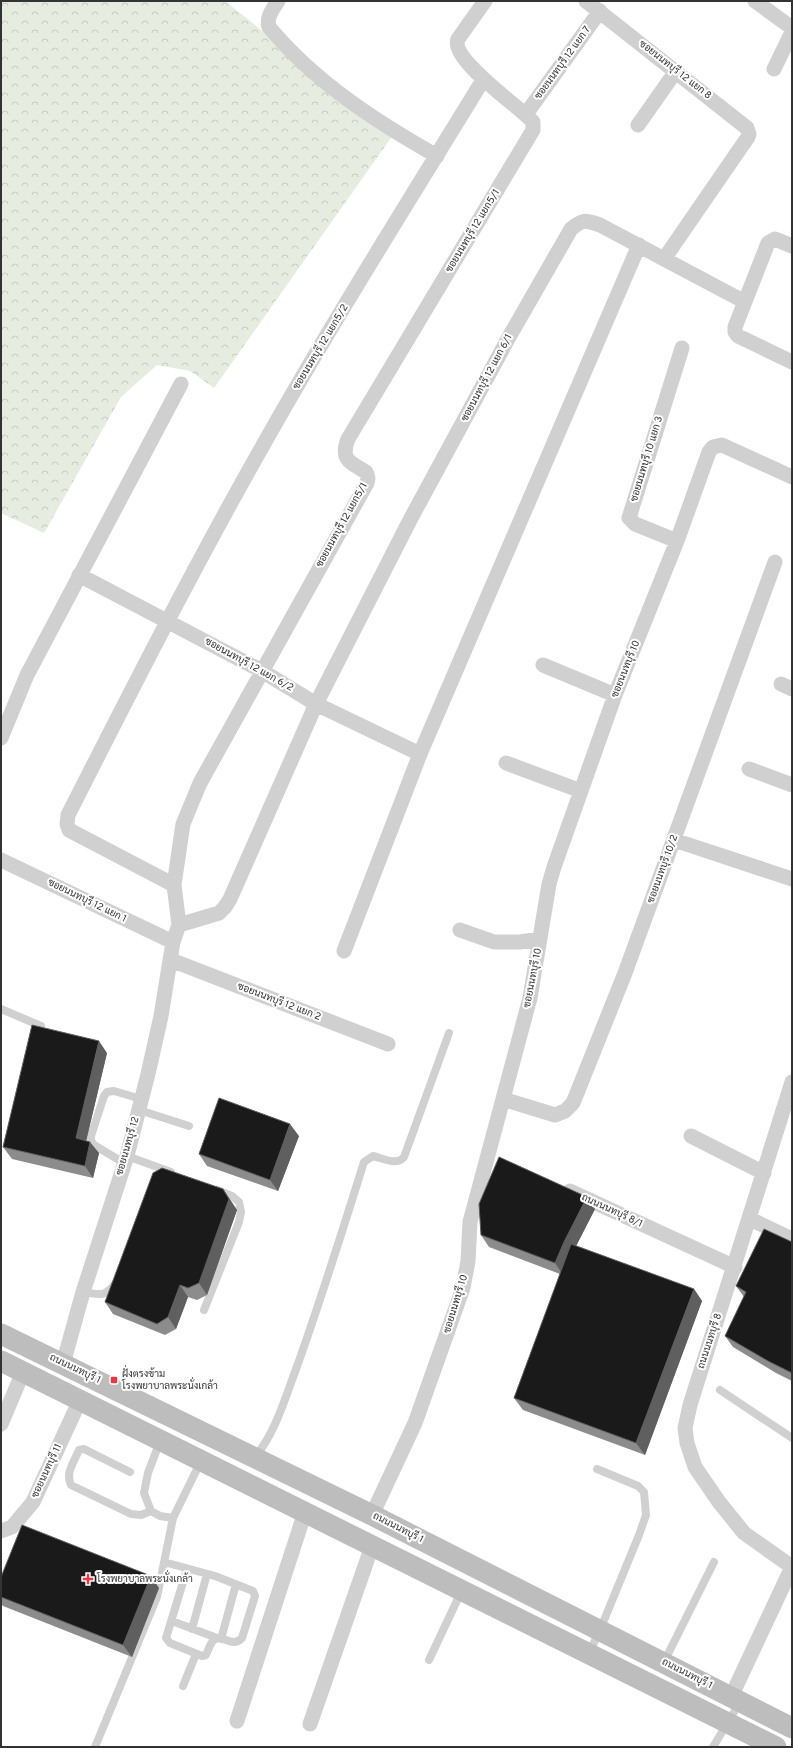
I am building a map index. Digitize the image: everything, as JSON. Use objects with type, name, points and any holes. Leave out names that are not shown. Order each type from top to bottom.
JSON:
[{"type":"main road","name":"ถนนนนทบุรี 1","points":[[1,1334],[372,1515],[792,1728]]},
{"type":"main road","points":[[1,1361],[776,1747]]},
{"type":"street","points":[[278,1],[270,15],[268,22],[269,27],[302,62],[341,95],[392,130],[437,156]]},
{"type":"street","points":[[485,1],[456,42],[458,49],[462,56],[483,80],[526,114]]},
{"type":"street","name":"ซอยนนทบุรี 12 แยก 8","points":[[586,1],[676,70],[747,128],[748,131],[748,137],[664,259]]},
{"type":"street","points":[[755,1],[792,28]]},
{"type":"street","name":"ซอยนนทบุรี 12 แยก 7","points":[[526,114],[600,11]]},
{"type":"street","points":[[774,69],[792,32]]},
{"type":"street","points":[[638,124],[676,70]]},
{"type":"street","name":"ซอยนนทบุรี 12 แยก5/2","points":[[174,885],[69,830],[67,824],[68,815],[167,620],[291,397],[483,80]]},
{"type":"street","name":"ซอยนนทบุรี 12 แยก5/1","points":[[179,925],[174,885],[183,824],[200,783],[367,483],[368,478],[366,472],[349,462],[345,456],[344,448],[532,130],[532,122],[526,114]]},
{"type":"street","name":"ซอยนนทบุรี 12 แยก 6/1","points":[[316,704],[414,513],[509,336],[571,229],[585,220],[600,226],[639,245],[745,302]]},
{"type":"street","points":[[792,246],[775,239],[768,242],[735,327],[735,332],[738,336],[792,362]]},
{"type":"street","points":[[344,951],[420,754],[639,245]]},
{"type":"street","name":"ซอยนนทบุรี 10 แยก 3","points":[[677,541],[635,524],[629,518],[682,348]]},
{"type":"street","points":[[2,734],[27,675],[182,384]]},
{"type":"street","name":"ซอยนนทบุรี 10","points":[[372,1515],[415,1423],[463,1288],[468,1261],[470,1222],[530,998],[549,884],[615,695],[677,541],[709,452],[713,447],[722,445],[792,477]]},
{"type":"street","name":"ซอยนนทบุรี 10/2","points":[[503,1099],[554,1115],[565,1111],[572,1106],[625,973],[775,562]]},
{"type":"street","name":"ซอยนนทบุรี 12 แยก 6/2","points":[[79,575],[262,671],[316,704],[420,754]]},
{"type":"street","points":[[543,665],[615,695]]},
{"type":"street","points":[[179,925],[219,912],[225,907],[316,704]]},
{"type":"street","points":[[506,763],[581,791]]},
{"type":"street","points":[[749,769],[792,785]]},
{"type":"street","points":[[674,840],[792,879]]},
{"type":"street","name":"ซอยนนทบุรี 12 แยก 1","points":[[1,860],[173,942]]},
{"type":"street","name":"ซอยนนทบุรี 12","points":[[64,1364],[82,1292],[126,1159],[161,1016],[173,942],[179,925]]},
{"type":"street","points":[[460,930],[494,942],[520,942],[540,939]]},
{"type":"street","name":"ซอยนนทบุรี 12 แยก 2","points":[[170,960],[388,1044]]},
{"type":"street","name":"ถนนนนทบุรี 8","points":[[792,1082],[735,1267],[690,1405],[685,1428],[687,1443],[695,1467],[719,1502],[744,1534],[792,1567]]},
{"type":"street","points":[[691,1136],[764,1173]]},
{"type":"street","points":[[488,1158],[502,1164]]},
{"type":"street","name":"ถนนนนทบุรี 8/1","points":[[559,1186],[735,1267]]},
{"type":"street","points":[[750,1219],[792,1238]]},
{"type":"street","points":[[1,1424],[23,1372]]},
{"type":"street","name":"ซอยนนทบุรี 11","points":[[1,1531],[12,1527],[33,1502],[80,1400]]},
{"type":"street","points":[[237,1721],[305,1512]]},
{"type":"street","points":[[310,1724],[372,1546]]},
{"type":"street","points":[[736,1699],[792,1567]]},
{"type":"lane","points":[[1,1009],[41,1026]]},
{"type":"lane","points":[[255,1457],[266,1444],[278,1417],[314,1319],[364,1162],[373,1156],[396,1162],[404,1157],[450,1033]]},
{"type":"lane","points":[[178,1175],[156,1171],[94,1145],[91,1141],[91,1136],[104,1096],[107,1092],[114,1091],[189,1126]]},
{"type":"lane","points":[[204,1310],[239,1222],[241,1212],[239,1202],[236,1199],[212,1188]]},
{"type":"lane","points":[[82,1292],[103,1294],[108,1292],[116,1282],[119,1275]]},
{"type":"lane","points":[[720,1390],[792,1438]]},
{"type":"lane","points":[[160,1440],[148,1473],[144,1493],[150,1511],[160,1516],[173,1518]]},
{"type":"lane","points":[[130,1472],[84,1449],[79,1450],[70,1470],[68,1479],[71,1485],[130,1514],[140,1515],[150,1511]]},
{"type":"lane","points":[[94,1747],[158,1597],[173,1518],[202,1461]]},
{"type":"lane","points":[[589,1654],[646,1515],[644,1492],[638,1486],[597,1469]]},
{"type":"lane","points":[[164,1562],[236,1584],[253,1591],[255,1596],[242,1638],[237,1643],[219,1639],[172,1621]]},
{"type":"lane","points":[[664,1662],[714,1562]]},
{"type":"lane","points":[[187,1569],[166,1638],[170,1642],[202,1656],[206,1655],[213,1640],[219,1639]]},
{"type":"lane","points":[[192,1629],[207,1574]]},
{"type":"lane","points":[[219,1639],[236,1584]]},
{"type":"lane","points":[[429,1660],[462,1590]]},
{"type":"lane","points":[[183,1686],[196,1654]]},
{"type":"lane","points":[[713,1747],[728,1723],[736,1699]]},
{"type":"green space","points":[[1,1],[225,1],[393,135],[214,388],[190,371],[157,365],[121,397],[44,533],[1,513]]},
{"type":"building","points":[[32,1025],[99,1041],[76,1138],[90,1142],[85,1166],[3,1147]]},
{"type":"building","points":[[219,1098],[290,1124],[270,1180],[199,1154]]},
{"type":"building","points":[[499,1157],[587,1197],[555,1263],[481,1235],[479,1204]]},
{"type":"building","points":[[162,1168],[223,1189],[229,1199],[199,1283],[188,1288],[180,1285],[168,1317],[157,1324],[105,1302],[153,1173]]},
{"type":"building","points":[[764,1229],[792,1242],[792,1373],[725,1336],[746,1292],[736,1286]]},
{"type":"building","points":[[571,1244],[694,1289],[636,1443],[514,1398]]},
{"type":"building","points":[[22,1525],[151,1576],[123,1645],[1,1597],[1,1577]]},
{"type":"place","name":"ฝั่งตรงข้าม โรงพยาบาลพระนั่งเกล้า","points":[[114,1380]]},
{"type":"place","name":"โรงพยาบาลพระนั่งเกล้า","points":[[88,1579]]}]
